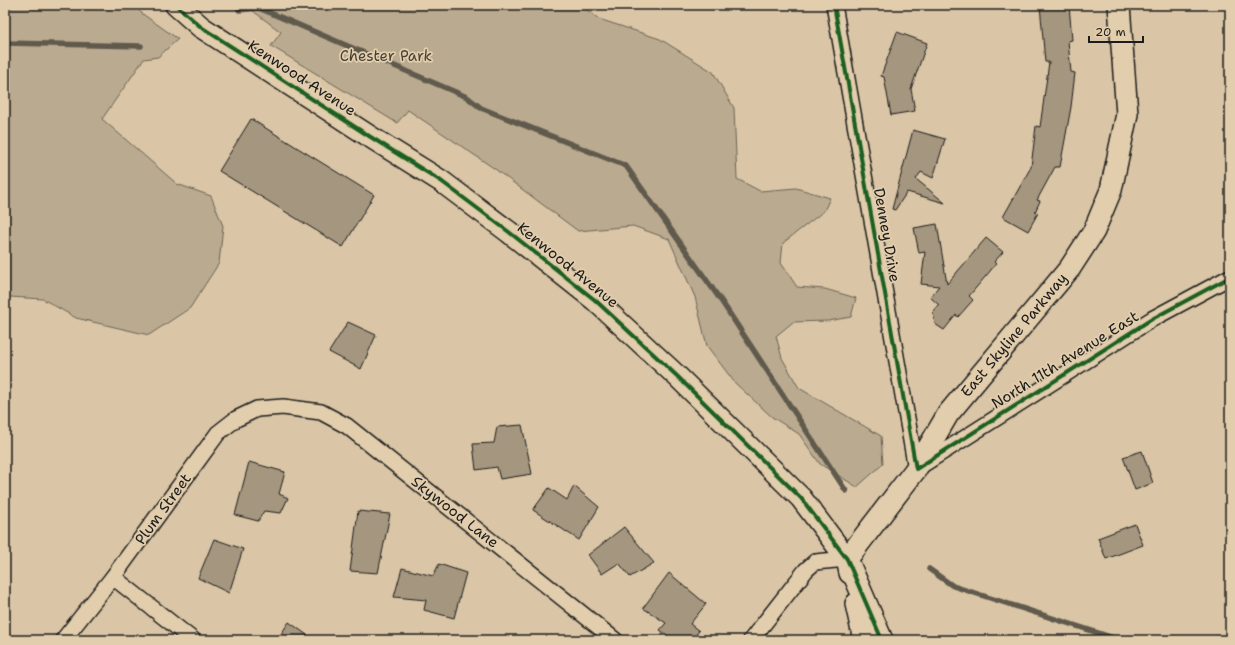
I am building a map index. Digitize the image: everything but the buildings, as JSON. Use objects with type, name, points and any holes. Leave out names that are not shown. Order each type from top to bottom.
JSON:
[{"type":"street","name":"Kenwood Avenue","points":[[176,5],[201,27],[441,181],[509,232],[595,300],[677,376],[801,498],[847,559],[882,640]]},
{"type":"street","name":"Denney Drive","points":[[834,5],[916,468]]},
{"type":"street","name":"East Skyline Parkway","points":[[847,559],[916,468],[948,414],[1070,268],[1094,231],[1111,190],[1127,114],[1119,5]]},
{"type":"street","name":"North 11th Avenue East","points":[[916,468],[1152,319],[1230,277]]},
{"type":"street","name":"Plum Street","points":[[63,640],[113,577],[218,433],[236,419],[257,409],[283,407]]},
{"type":"street","name":"Skywood Lane","points":[[283,407],[321,412],[347,426],[615,640]]},
{"type":"street","points":[[751,640],[806,570],[815,562],[847,559],[864,640]]},
{"type":"street","points":[[113,577],[193,640]]},
{"type":"green space","points":[[5,5],[133,5],[144,15],[178,39],[158,57],[144,59],[102,119],[177,184],[211,196],[223,226],[219,263],[190,308],[149,335],[76,318],[43,299],[10,297],[5,300]]},
{"type":"green space","name":"Chester Park","points":[[245,5],[580,5],[599,19],[660,39],[713,72],[734,108],[737,179],[760,191],[796,188],[830,198],[824,211],[783,243],[781,263],[797,287],[825,289],[856,298],[851,317],[828,321],[793,322],[776,336],[782,358],[799,388],[881,436],[883,464],[857,487],[820,464],[799,434],[772,417],[735,383],[707,346],[695,297],[669,239],[633,226],[578,231],[495,169],[408,110],[397,123],[271,46],[281,32]]},
{"type":"waterway","points":[[239,10],[259,8],[467,97],[481,108],[626,166],[722,302],[846,491]]},
{"type":"waterway","points":[[5,43],[141,46]]},
{"type":"waterway","points":[[929,569],[953,586],[1120,640]]},
{"type":"waterway","points":[[1199,640],[1230,637]]},
{"type":"cycle path","points":[[176,5],[201,27],[441,181],[509,232],[595,300],[677,376],[801,498],[847,559],[882,640]]},
{"type":"cycle path","points":[[834,5],[916,469],[1152,319],[1230,277]]}]
